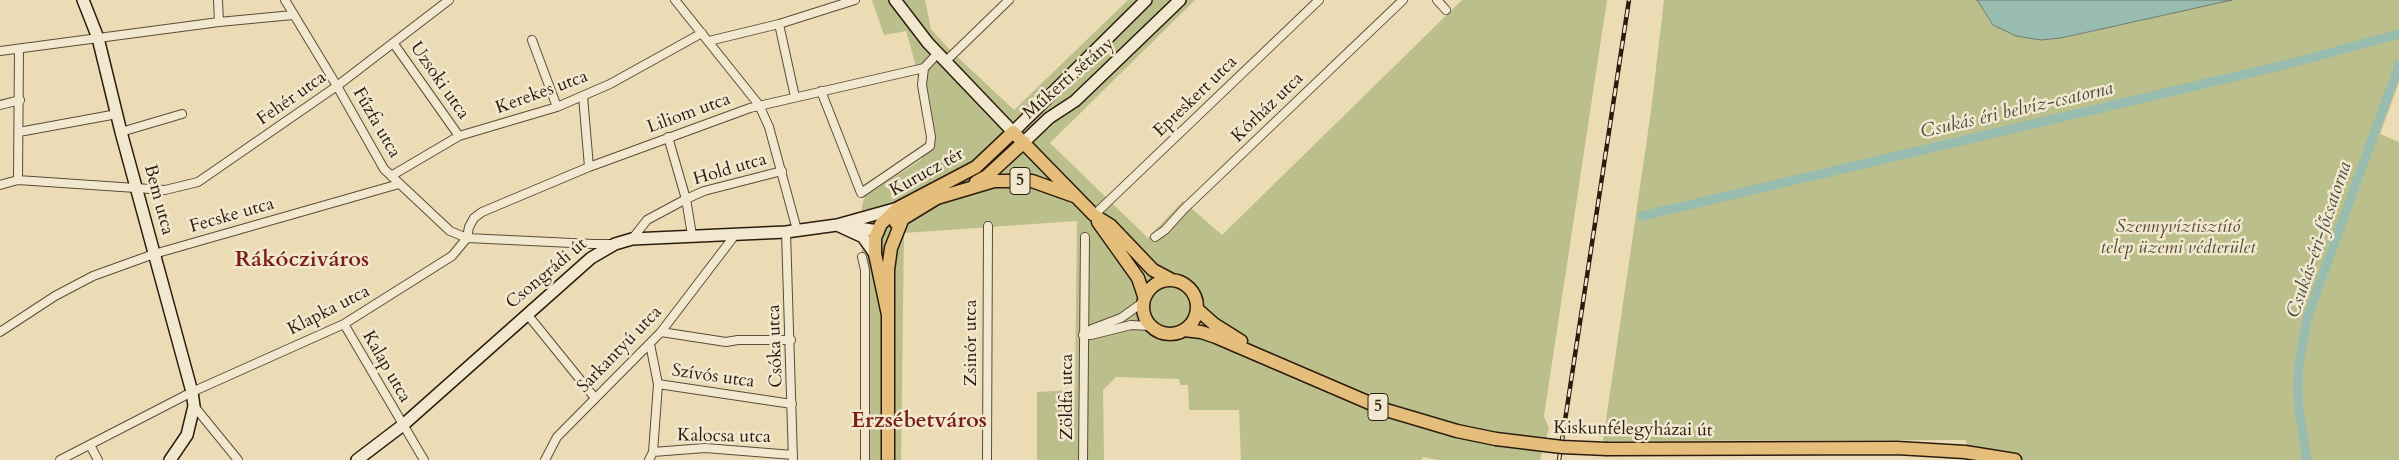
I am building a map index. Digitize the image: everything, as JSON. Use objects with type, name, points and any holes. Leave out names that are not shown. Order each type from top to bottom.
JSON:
[{"type":"main road","name":"5","points":[[1013,132],[1094,215],[1138,278],[1144,299],[1144,315],[1150,326],[1166,334],[1184,330]]},
{"type":"main road","name":"Kurucz tér","points":[[901,213],[976,167],[1013,132]]},
{"type":"main road","points":[[962,189],[986,176],[1024,142]]},
{"type":"main road","name":"5","points":[[962,189],[994,181],[1019,180],[1043,185],[1076,197]]},
{"type":"main road","name":"Kurucz tér","points":[[878,231],[886,218],[962,189]]},
{"type":"main road","points":[[888,460],[888,270],[891,248],[901,213]]},
{"type":"main road","name":"5","points":[[1094,215],[1110,225],[1153,270],[1189,287],[1195,296],[1197,309]]},
{"type":"main road","points":[[878,231],[888,270]]},
{"type":"main road","points":[[878,231],[875,238],[875,254],[888,315]]},
{"type":"main road","points":[[1144,299],[1154,284],[1170,279]]},
{"type":"main road","points":[[1184,330],[1193,321],[1197,309]]},
{"type":"main road","name":"Kiskunfélegyházai út","points":[[1197,309],[1214,324],[1266,357]]},
{"type":"main road","name":"Kiskunfélegyházai út","points":[[1184,330],[1201,332],[1266,357],[1386,410],[1449,429],[1496,439],[1562,447],[1607,449],[1897,448],[1964,452],[2015,460]]},
{"type":"street","name":"Bem utca","points":[[85,0],[98,38],[120,132],[138,189],[192,392],[194,406]]},
{"type":"street","points":[[218,0],[219,22]]},
{"type":"street","name":"Fűzfa utca","points":[[285,0],[384,169],[450,231],[467,238]]},
{"type":"street","name":"Fehér utca","points":[[0,185],[18,180],[165,190],[198,182],[337,86],[449,0]]},
{"type":"street","name":"Csóka utca","points":[[675,0],[759,105],[769,127],[782,171],[792,231],[793,458]]},
{"type":"street","points":[[708,41],[779,24],[855,0]]},
{"type":"street","points":[[895,0],[928,44],[1013,132]]},
{"type":"street","points":[[924,68],[942,57],[1009,0]]},
{"type":"street","name":"Műkerti sétány","points":[[1013,132],[1146,0]]},
{"type":"street","name":"Műkerti sétány","points":[[1024,142],[1049,118],[1076,101],[1180,0]]},
{"type":"street","name":"Epreskert utca","points":[[1094,215],[1319,0]]},
{"type":"street","name":"Kórház utca","points":[[1155,237],[1165,230],[1184,209],[1403,0]]},
{"type":"street","points":[[1437,0],[1446,10]]},
{"type":"street","points":[[0,51],[219,22],[293,15]]},
{"type":"street","points":[[779,24],[795,97]]},
{"type":"street","name":"Kerekes utca","points":[[391,176],[459,136],[557,108],[702,33]]},
{"type":"street","points":[[532,40],[557,108]]},
{"type":"street","name":"Uzsoki utca","points":[[394,44],[459,136]]},
{"type":"street","points":[[18,180],[19,49]]},
{"type":"street","name":"Liliom utca","points":[[467,238],[469,227],[474,218],[482,212],[589,167],[668,137],[759,105],[924,68]]},
{"type":"street","name":"Kurucz tér","points":[[821,91],[860,193],[930,146],[931,137],[922,85],[924,68]]},
{"type":"street","points":[[583,96],[589,167]]},
{"type":"street","points":[[0,104],[20,100]]},
{"type":"street","points":[[19,132],[117,114]]},
{"type":"street","points":[[120,132],[182,114]]},
{"type":"street","points":[[668,137],[686,199],[692,236]]},
{"type":"street","name":"Hold utca","points":[[632,239],[647,220],[686,199],[704,191],[782,171]]},
{"type":"street","name":"Fecske utca","points":[[0,332],[55,296],[93,276],[154,254],[400,184]]},
{"type":"street","name":"Csongrádi út","points":[[357,460],[403,425],[591,258],[615,244],[632,239],[792,231],[901,213]]},
{"type":"street","points":[[837,225],[863,238],[875,254]]},
{"type":"street","name":"Csongrádi út","points":[[837,225],[863,227],[878,231]]},
{"type":"street","name":"Zsinór utca","points":[[987,460],[988,226]]},
{"type":"street","name":"Sarkantyú utca","points":[[544,460],[557,437],[662,332],[735,235]]},
{"type":"street","name":"Zöldfa utca","points":[[1083,460],[1083,335],[1086,236]]},
{"type":"street","points":[[467,238],[575,244],[615,244]]},
{"type":"street","name":"Klapka utca","points":[[60,460],[192,392],[344,324],[440,265],[452,256],[467,238]]},
{"type":"street","points":[[575,244],[591,258]]},
{"type":"street","points":[[862,257],[865,270],[865,460]]},
{"type":"street","name":"Zöldfa utca","points":[[1083,335],[1092,329],[1121,318],[1144,299]]},
{"type":"street","points":[[527,314],[595,398]]},
{"type":"street","name":"Kalap utca","points":[[344,324],[424,460]]},
{"type":"street","name":"Zöldfa utca","points":[[1083,335],[1091,335],[1131,325],[1150,326]]},
{"type":"street","points":[[662,332],[726,342],[744,339],[791,340]]},
{"type":"street","points":[[649,460],[653,452],[658,384],[650,344]]},
{"type":"street","name":"Szívós utca","points":[[658,384],[792,404]]},
{"type":"street","points":[[170,460],[187,435],[194,406]]},
{"type":"street","points":[[194,406],[238,460]]},
{"type":"street","points":[[90,445],[98,460]]},
{"type":"street","name":"Kalocsa utca","points":[[653,452],[705,448],[793,458]]},
{"type":"green space","points":[[872,0],[925,0],[931,29],[950,50],[1014,110],[1128,0],[1195,0],[1050,143],[1148,238],[1183,201],[1222,235],[1462,0],[1607,0],[1544,416],[1549,428],[1540,460],[1438,460],[1423,457],[1421,460],[1241,460],[1239,410],[1189,410],[1188,385],[1180,385],[1179,379],[1116,377],[1103,390],[1104,460],[1037,460],[1037,392],[1075,390],[1077,221],[904,233],[901,460],[862,460],[862,206],[865,196],[921,160],[929,144],[915,63],[906,31],[884,35]]},
{"type":"green space","name":"Szennyvíztisztító telep üzemi védterület","points":[[1664,0],[1977,0],[1993,25],[2016,36],[2041,40],[2062,38],[2232,0],[2399,0],[2399,82],[2380,134],[2399,142],[2399,460],[1970,460],[1966,440],[1603,441],[1651,111]]},
{"type":"water","points":[[1977,0],[2232,0],[2061,38],[2041,40],[2016,36],[1993,25]]},
{"type":"waterway","name":"Csukás éri belvíz-csatorna","points":[[1642,216],[2284,65],[2399,34]]},
{"type":"waterway","name":"Csukás-éri-főcsatorna","points":[[2307,460],[2299,411],[2298,385],[2299,362],[2308,316],[2399,65]]},
{"type":"railway","points":[[1559,460],[1629,0]]},
{"type":"district","name":"Rákócziváros","points":[[302,261]]},
{"type":"district","name":"Erzsébetváros","points":[[919,422]]}]
